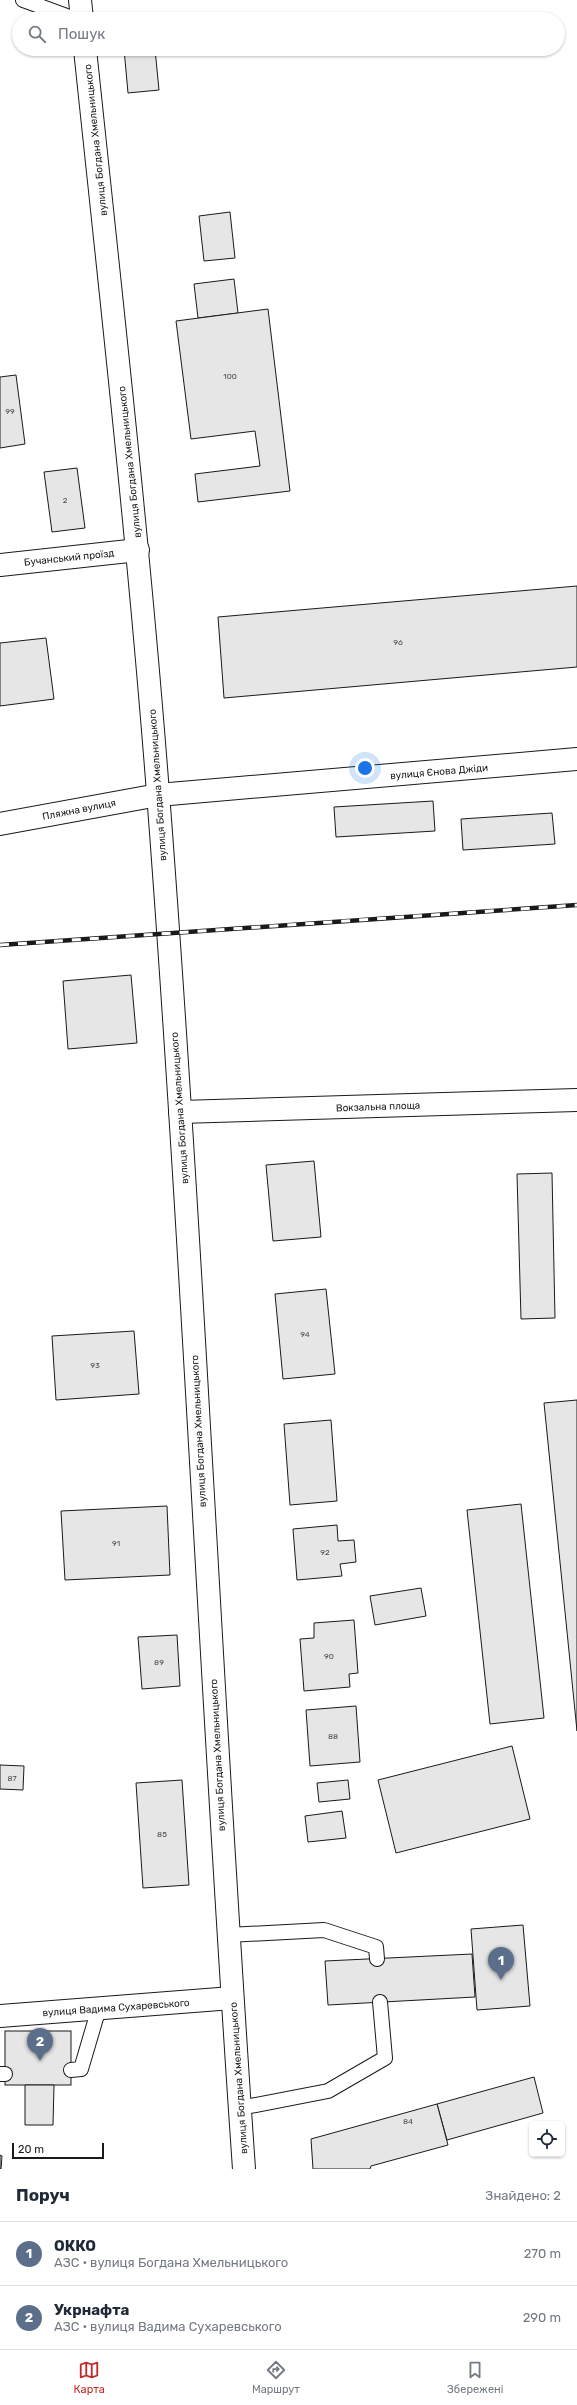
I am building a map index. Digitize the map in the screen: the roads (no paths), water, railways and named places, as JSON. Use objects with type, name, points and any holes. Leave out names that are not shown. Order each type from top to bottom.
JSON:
[{"type":"main road","points":[[80,0],[81,12]]},
{"type":"main road","name":"вулиця Богдана Хмельницького","points":[[86,56],[138,550],[158,795],[180,1112],[228,1935],[244,2169]]},
{"type":"main road","name":"Бучанський проїзд","points":[[0,565],[138,550]]},
{"type":"main road","name":"вулиця Єнова Джіди","points":[[158,795],[577,759]]},
{"type":"main road","name":"Пляжна вулиця","points":[[0,824],[158,795]]},
{"type":"main road","name":"Вокзальна площа","points":[[180,1112],[577,1100]]},
{"type":"main road","name":"вулиця Вадима Сухаревського","points":[[0,2016],[232,1998]]},
{"type":"lane","points":[[23,0],[56,12]]},
{"type":"lane","points":[[228,1935],[324,1930],[376,1946],[377,1958]]},
{"type":"lane","points":[[240,2108],[328,2091],[385,2058],[380,2002]]},
{"type":"lane","points":[[71,2070],[82,2069],[99,2008]]},
{"type":"railway","points":[[0,945],[577,905]]},
{"type":"place","name":"ОККО","points":[[501,1980]]},
{"type":"place","name":"Укрнафта","points":[[40,2061]]}]
